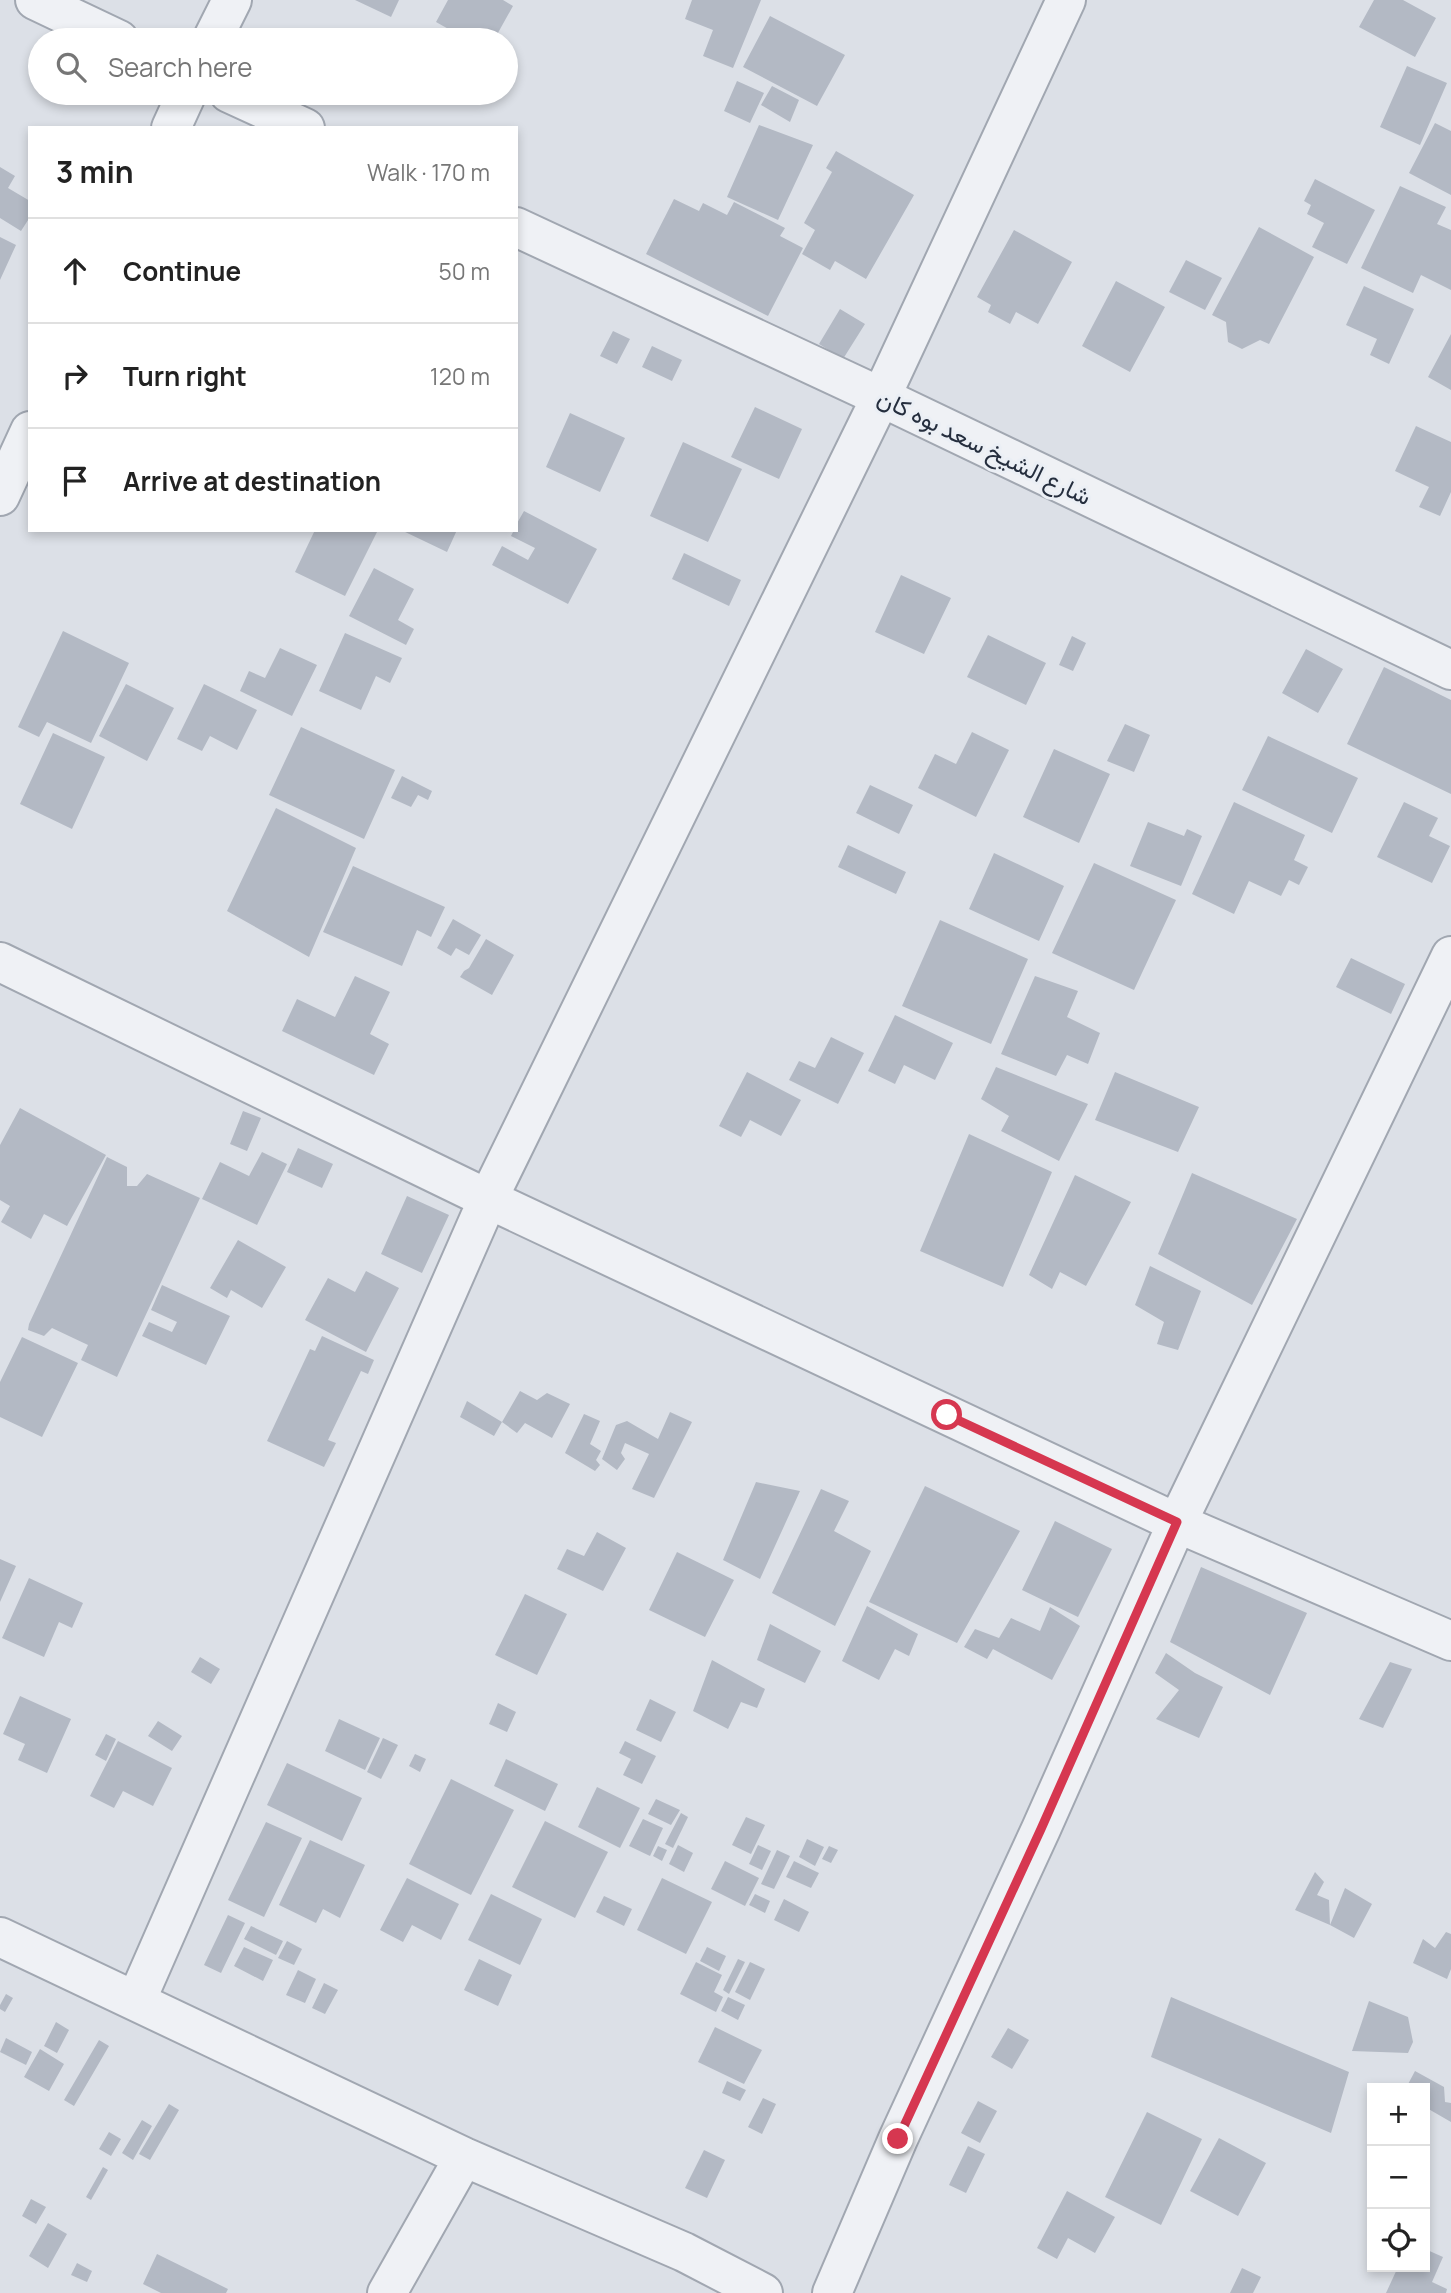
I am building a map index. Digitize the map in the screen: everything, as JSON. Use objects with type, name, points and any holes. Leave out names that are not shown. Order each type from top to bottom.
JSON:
[{"type":"street","points":[[35,0],[94,28]]},
{"type":"street","points":[[218,28],[232,0]]},
{"type":"street","points":[[136,2001],[488,1199],[881,397],[1066,0]]},
{"type":"street","points":[[172,126],[182,105]]},
{"type":"street","points":[[255,105],[300,126]]},
{"type":"street","name":"شارع الشيخ سعد بوه كان","points":[[518,227],[1451,670]]},
{"type":"street","points":[[3,481],[28,435]]},
{"type":"street","points":[[832,2293],[898,2139],[1041,1829],[1177,1522],[1451,956]]},
{"type":"street","points":[[0,962],[488,1199],[1177,1522],[1451,1641]]},
{"type":"street","points":[[0,1937],[464,2157],[684,2252],[763,2293]]},
{"type":"street","points":[[387,2293],[464,2157]]},
{"type":"building","points":[[355,0],[399,0],[391,17]]},
{"type":"building","points":[[448,0],[503,0],[513,6],[501,28],[447,28],[436,22]]},
{"type":"building","points":[[692,0],[761,0],[733,68],[703,56],[713,30],[685,19]]},
{"type":"building","points":[[1374,0],[1403,0],[1436,18],[1415,57],[1359,27]]},
{"type":"building","points":[[770,16],[845,55],[817,106],[743,67]]},
{"type":"building","points":[[1407,66],[1447,83],[1420,145],[1380,127]]},
{"type":"building","points":[[737,81],[764,93],[750,123],[724,111]]},
{"type":"building","points":[[772,86],[799,100],[790,122],[761,105]]},
{"type":"building","points":[[1435,123],[1451,131],[1451,195],[1409,173]]},
{"type":"building","points":[[759,125],[813,145],[778,220],[727,197]]},
{"type":"building","points":[[836,151],[914,195],[866,279],[835,261],[830,270],[802,254],[815,230],[804,223],[832,172],[826,168]]},
{"type":"building","points":[[0,167],[15,176],[8,188],[28,200],[28,220],[21,231],[0,218]]},
{"type":"building","points":[[1315,179],[1375,210],[1347,264],[1312,247],[1324,223],[1307,214],[1311,205],[1304,201]]},
{"type":"building","points":[[1400,186],[1446,207],[1437,224],[1451,230],[1451,290],[1421,275],[1413,293],[1361,268]]},
{"type":"building","points":[[674,199],[699,211],[703,203],[727,215],[734,202],[785,228],[780,236],[803,248],[768,316],[646,254]]},
{"type":"building","points":[[1259,227],[1314,257],[1269,344],[1260,340],[1242,349],[1228,342],[1226,322],[1212,315]]},
{"type":"building","points":[[1014,230],[1072,262],[1038,324],[1016,312],[1010,324],[988,312],[991,305],[977,297]]},
{"type":"building","points":[[0,237],[16,245],[0,280]]},
{"type":"building","points":[[1186,260],[1222,278],[1205,310],[1169,292]]},
{"type":"building","points":[[1116,281],[1165,307],[1130,372],[1082,346]]},
{"type":"building","points":[[1364,286],[1414,309],[1389,364],[1370,355],[1377,339],[1346,325]]},
{"type":"building","points":[[840,309],[865,324],[843,359],[819,344]]},
{"type":"building","points":[[613,331],[630,339],[617,364],[600,356]]},
{"type":"building","points":[[1451,334],[1451,390],[1428,377]]},
{"type":"building","points":[[652,346],[682,360],[672,381],[642,367]]},
{"type":"building","points":[[755,407],[802,429],[779,479],[731,457]]},
{"type":"building","points":[[570,413],[625,438],[600,492],[546,467]]},
{"type":"building","points":[[1416,426],[1451,442],[1451,492],[1440,516],[1419,507],[1429,487],[1395,471]]},
{"type":"building","points":[[683,442],[742,469],[708,542],[650,516]]},
{"type":"building","points":[[524,511],[597,549],[568,604],[492,565],[502,546],[528,560],[535,548],[511,536],[513,532],[518,532],[518,522]]},
{"type":"building","points":[[314,532],[377,532],[345,596],[295,572]]},
{"type":"building","points":[[405,532],[456,532],[447,552]]},
{"type":"building","points":[[684,553],[741,580],[729,606],[672,579]]},
{"type":"building","points":[[374,568],[414,589],[398,620],[414,629],[406,645],[349,616]]},
{"type":"building","points":[[901,575],[951,598],[924,654],[875,632]]},
{"type":"building","points":[[63,631],[129,663],[91,743],[47,722],[39,737],[18,727]]},
{"type":"building","points":[[345,633],[402,658],[390,683],[376,676],[361,710],[319,691]]},
{"type":"building","points":[[988,635],[1046,663],[1026,705],[967,677]]},
{"type":"building","points":[[1072,636],[1086,643],[1073,671],[1059,665]]},
{"type":"building","points":[[280,648],[317,665],[292,716],[240,691],[249,671],[265,678]]},
{"type":"building","points":[[1306,649],[1343,669],[1318,713],[1282,693]]},
{"type":"building","points":[[1384,667],[1451,700],[1451,794],[1347,744]]},
{"type":"building","points":[[126,684],[174,708],[147,761],[99,736]]},
{"type":"building","points":[[204,684],[257,710],[237,750],[210,736],[202,751],[177,739]]},
{"type":"building","points":[[1125,724],[1150,735],[1134,772],[1107,761]]},
{"type":"building","points":[[301,727],[395,770],[364,839],[269,795]]},
{"type":"building","points":[[972,732],[1009,750],[976,817],[918,788],[935,754],[956,764]]},
{"type":"building","points":[[53,733],[105,757],[72,829],[20,804]]},
{"type":"building","points":[[1268,736],[1358,778],[1332,833],[1242,790]]},
{"type":"building","points":[[1054,749],[1110,774],[1079,843],[1023,817]]},
{"type":"building","points":[[402,776],[432,791],[428,800],[418,795],[411,807],[391,798]]},
{"type":"building","points":[[870,785],[913,805],[899,834],[856,813]]},
{"type":"building","points":[[1234,802],[1305,835],[1294,860],[1308,867],[1299,885],[1289,880],[1281,896],[1249,881],[1234,914],[1192,894]]},
{"type":"building","points":[[1404,802],[1438,818],[1429,836],[1450,846],[1432,883],[1377,857]]},
{"type":"building","points":[[276,808],[356,848],[309,957],[227,911]]},
{"type":"building","points":[[1148,822],[1184,836],[1187,829],[1202,836],[1181,886],[1130,866]]},
{"type":"building","points":[[848,845],[906,872],[896,894],[838,867]]},
{"type":"building","points":[[994,853],[1064,886],[1039,941],[969,909]]},
{"type":"building","points":[[1094,863],[1176,900],[1134,990],[1052,953]]},
{"type":"building","points":[[353,866],[445,907],[431,937],[417,930],[402,966],[323,932]]},
{"type":"building","points":[[453,919],[481,935],[469,955],[456,948],[451,956],[437,948]]},
{"type":"building","points":[[940,920],[1028,959],[991,1044],[902,1006]]},
{"type":"building","points":[[486,939],[514,955],[492,995],[460,977],[469,968]]},
{"type":"building","points":[[1351,958],[1405,984],[1391,1014],[1336,987]]},
{"type":"building","points":[[355,976],[390,992],[370,1034],[389,1044],[374,1075],[282,1031],[297,999],[335,1017]]},
{"type":"building","points":[[1035,976],[1078,991],[1067,1017],[1100,1033],[1088,1064],[1067,1055],[1056,1076],[1001,1054]]},
{"type":"building","points":[[895,1015],[953,1043],[935,1080],[904,1065],[895,1084],[868,1071]]},
{"type":"building","points":[[831,1037],[864,1053],[838,1104],[789,1080],[799,1061],[815,1068]]},
{"type":"building","points":[[996,1067],[1088,1104],[1059,1161],[1001,1131],[1009,1116],[981,1099]]},
{"type":"building","points":[[747,1072],[801,1100],[781,1136],[750,1120],[741,1137],[719,1126]]},
{"type":"building","points":[[1115,1072],[1199,1107],[1178,1152],[1095,1120]]},
{"type":"building","points":[[20,1108],[106,1155],[67,1226],[44,1214],[31,1239],[1,1222],[10,1206],[0,1200],[0,1145]]},
{"type":"building","points":[[243,1111],[261,1118],[247,1151],[230,1144]]},
{"type":"building","points":[[969,1134],[1052,1172],[1003,1287],[920,1251]]},
{"type":"building","points":[[298,1148],[333,1164],[322,1188],[287,1172]]},
{"type":"building","points":[[262,1152],[287,1164],[257,1225],[202,1199],[220,1162],[249,1176]]},
{"type":"building","points":[[107,1157],[127,1167],[127,1186],[137,1186],[147,1174],[200,1198],[117,1377],[81,1360],[88,1345],[52,1328],[44,1336],[28,1330]]},
{"type":"building","points":[[1192,1173],[1297,1219],[1252,1305],[1158,1254]]},
{"type":"building","points":[[1075,1175],[1131,1202],[1086,1286],[1060,1272],[1052,1289],[1029,1275]]},
{"type":"building","points":[[407,1196],[449,1215],[422,1273],[381,1254]]},
{"type":"building","points":[[238,1240],[286,1267],[262,1308],[231,1290],[227,1298],[210,1288]]},
{"type":"building","points":[[1150,1266],[1201,1291],[1178,1350],[1157,1344],[1164,1322],[1135,1305]]},
{"type":"building","points":[[366,1271],[399,1288],[366,1352],[305,1320],[328,1278],[355,1292]]},
{"type":"building","points":[[162,1285],[230,1316],[206,1365],[142,1336],[149,1322],[172,1332],[177,1322],[151,1310]]},
{"type":"building","points":[[322,1336],[374,1360],[368,1374],[361,1371],[328,1440],[336,1443],[324,1467],[267,1441],[310,1349],[315,1351]]},
{"type":"building","points":[[22,1337],[78,1363],[42,1437],[0,1417],[0,1382]]},
{"type":"building","points":[[520,1391],[537,1400],[547,1393],[570,1404],[552,1438],[525,1423],[517,1433],[502,1422]]},
{"type":"building","points":[[467,1401],[502,1422],[494,1436],[460,1417]]},
{"type":"building","points":[[670,1412],[692,1422],[654,1498],[632,1489],[649,1454],[625,1443],[621,1453],[625,1459],[617,1470],[602,1459],[616,1425],[627,1421],[658,1439]]},
{"type":"building","points":[[584,1414],[600,1421],[590,1444],[601,1451],[596,1460],[600,1465],[595,1471],[565,1453]]},
{"type":"building","points":[[756,1482],[800,1491],[760,1579],[723,1560]]},
{"type":"building","points":[[925,1486],[1020,1531],[957,1643],[869,1602]]},
{"type":"building","points":[[821,1489],[849,1501],[834,1531],[871,1551],[835,1626],[772,1593]]},
{"type":"building","points":[[1055,1521],[1112,1549],[1078,1617],[1022,1590]]},
{"type":"building","points":[[597,1532],[626,1548],[603,1591],[557,1569],[567,1549],[584,1556]]},
{"type":"building","points":[[677,1552],[734,1580],[705,1637],[649,1610]]},
{"type":"building","points":[[0,1559],[16,1566],[0,1602]]},
{"type":"building","points":[[1201,1567],[1307,1613],[1270,1695],[1170,1642]]},
{"type":"building","points":[[29,1578],[83,1603],[72,1628],[59,1622],[44,1657],[2,1638]]},
{"type":"building","points":[[525,1594],[567,1614],[537,1675],[495,1655]]},
{"type":"building","points":[[867,1606],[918,1634],[909,1656],[895,1649],[879,1680],[842,1661]]},
{"type":"building","points":[[1050,1607],[1080,1626],[1052,1680],[993,1649],[987,1659],[964,1647],[975,1629],[999,1638],[1011,1618],[1040,1631]]},
{"type":"building","points":[[770,1624],[821,1651],[805,1683],[757,1660]]},
{"type":"building","points":[[1166,1653],[1195,1673],[1223,1687],[1199,1738],[1156,1719],[1179,1690],[1155,1673]]},
{"type":"building","points":[[200,1657],[220,1669],[211,1684],[191,1672]]},
{"type":"building","points":[[712,1660],[765,1689],[757,1708],[741,1702],[728,1729],[693,1711]]},
{"type":"building","points":[[1390,1662],[1412,1669],[1383,1728],[1359,1719]]},
{"type":"building","points":[[20,1696],[71,1719],[47,1773],[18,1760],[25,1744],[3,1734]]},
{"type":"building","points":[[650,1699],[676,1712],[661,1742],[636,1730]]},
{"type":"building","points":[[498,1703],[516,1712],[507,1732],[489,1724]]},
{"type":"building","points":[[339,1719],[380,1738],[365,1770],[325,1751]]},
{"type":"building","points":[[158,1721],[182,1736],[172,1751],[148,1736]]},
{"type":"building","points":[[106,1734],[116,1739],[106,1761],[95,1755]]},
{"type":"building","points":[[383,1738],[398,1745],[381,1779],[367,1772]]},
{"type":"building","points":[[118,1741],[172,1768],[153,1806],[123,1791],[114,1808],[90,1796]]},
{"type":"building","points":[[625,1741],[656,1756],[642,1784],[623,1775],[631,1759],[619,1753]]},
{"type":"building","points":[[415,1754],[426,1759],[420,1772],[409,1766]]},
{"type":"building","points":[[506,1759],[558,1784],[545,1811],[494,1786]]},
{"type":"building","points":[[287,1763],[362,1798],[342,1841],[267,1805]]},
{"type":"building","points":[[451,1779],[514,1810],[471,1895],[409,1864]]},
{"type":"building","points":[[597,1787],[640,1808],[620,1848],[578,1827]]},
{"type":"building","points":[[656,1799],[680,1810],[671,1825],[648,1814]]},
{"type":"building","points":[[681,1813],[688,1817],[673,1848],[665,1844]]},
{"type":"building","points":[[746,1817],[765,1825],[751,1854],[732,1845]]},
{"type":"building","points":[[643,1819],[663,1828],[650,1856],[629,1846]]},
{"type":"building","points":[[545,1821],[608,1852],[575,1918],[512,1887]]},
{"type":"building","points":[[266,1822],[302,1838],[264,1917],[228,1900]]},
{"type":"building","points":[[807,1839],[824,1847],[815,1866],[799,1857]]},
{"type":"building","points":[[310,1840],[365,1865],[340,1918],[323,1909],[316,1923],[279,1905]]},
{"type":"building","points":[[678,1845],[693,1853],[684,1872],[669,1864]]},
{"type":"building","points":[[758,1845],[771,1851],[762,1870],[749,1864]]},
{"type":"building","points":[[658,1846],[667,1850],[662,1861],[653,1856]]},
{"type":"building","points":[[829,1846],[838,1850],[831,1863],[822,1859]]},
{"type":"building","points":[[777,1850],[790,1856],[774,1889],[761,1884]]},
{"type":"building","points":[[725,1861],[759,1878],[745,1906],[711,1889]]},
{"type":"building","points":[[794,1861],[819,1873],[811,1888],[786,1877]]},
{"type":"building","points":[[1315,1872],[1324,1882],[1317,1895],[1329,1900],[1330,1925],[1295,1910]]},
{"type":"building","points":[[407,1878],[459,1904],[441,1940],[412,1925],[403,1942],[380,1930]]},
{"type":"building","points":[[662,1878],[712,1902],[686,1954],[637,1930]]},
{"type":"building","points":[[1345,1888],[1372,1904],[1354,1938],[1330,1925]]},
{"type":"building","points":[[491,1894],[542,1919],[520,1965],[468,1940]]},
{"type":"building","points":[[755,1894],[770,1901],[765,1913],[749,1905]]},
{"type":"building","points":[[604,1896],[632,1909],[624,1926],[596,1912]]},
{"type":"building","points":[[784,1899],[809,1912],[799,1932],[774,1920]]},
{"type":"building","points":[[228,1915],[245,1923],[221,1973],[204,1965]]},
{"type":"building","points":[[251,1926],[283,1941],[276,1955],[244,1939]]},
{"type":"building","points":[[1446,1932],[1451,1934],[1451,1969],[1447,1979],[1413,1963],[1423,1939],[1435,1948]]},
{"type":"building","points":[[287,1941],[302,1949],[294,1965],[278,1958]]},
{"type":"building","points":[[244,1947],[273,1960],[263,1981],[234,1966]]},
{"type":"building","points":[[707,1947],[726,1956],[719,1971],[700,1961]]},
{"type":"building","points":[[479,1959],[512,1975],[498,2006],[464,1990]]},
{"type":"building","points":[[738,1959],[745,1962],[729,1994],[723,1990]]},
{"type":"building","points":[[696,1962],[722,1975],[714,1992],[723,1997],[716,2012],[680,1994]]},
{"type":"building","points":[[750,1962],[765,1969],[750,2000],[735,1992]]},
{"type":"building","points":[[298,1970],[316,1979],[305,2003],[286,1995]]},
{"type":"building","points":[[324,1983],[338,1990],[325,2014],[312,2008]]},
{"type":"building","points":[[6,1994],[13,1998],[5,2012],[0,2009],[0,2005]]},
{"type":"building","points":[[728,1997],[745,2005],[738,2020],[721,2011]]},
{"type":"building","points":[[1171,1997],[1349,2072],[1331,2133],[1151,2057]]},
{"type":"building","points":[[1369,2001],[1408,2017],[1413,2042],[1408,2053],[1352,2051]]},
{"type":"building","points":[[56,2022],[69,2030],[57,2053],[44,2046]]},
{"type":"building","points":[[715,2027],[762,2050],[744,2084],[698,2062]]},
{"type":"building","points":[[1008,2028],[1029,2040],[1012,2069],[991,2057]]},
{"type":"building","points":[[6,2038],[32,2052],[26,2065],[0,2052]]},
{"type":"building","points":[[99,2040],[109,2046],[74,2106],[64,2100]]},
{"type":"building","points":[[40,2049],[64,2064],[49,2091],[24,2077]]},
{"type":"building","points":[[1415,2071],[1444,2087],[1445,2102],[1451,2103],[1451,2122],[1430,2110],[1430,2083],[1409,2083]]},
{"type":"building","points":[[727,2081],[746,2090],[740,2101],[722,2093]]},
{"type":"building","points":[[763,2098],[776,2104],[762,2134],[748,2127]]},
{"type":"building","points":[[978,2101],[997,2111],[980,2143],[961,2133]]},
{"type":"building","points":[[169,2104],[179,2110],[150,2160],[139,2154]]},
{"type":"building","points":[[1147,2112],[1202,2139],[1161,2225],[1105,2197]]},
{"type":"building","points":[[142,2120],[152,2126],[133,2160],[122,2153]]},
{"type":"building","points":[[109,2132],[121,2139],[111,2156],[99,2149]]},
{"type":"building","points":[[1219,2138],[1266,2163],[1238,2216],[1190,2191]]},
{"type":"building","points":[[968,2146],[985,2154],[966,2193],[949,2185]]},
{"type":"building","points":[[704,2150],[725,2160],[707,2198],[685,2188]]},
{"type":"building","points":[[103,2167],[108,2170],[91,2200],[86,2197]]},
{"type":"building","points":[[1067,2191],[1115,2217],[1095,2253],[1068,2238],[1057,2259],[1037,2248]]},
{"type":"building","points":[[31,2199],[46,2207],[36,2224],[22,2216]]},
{"type":"building","points":[[48,2223],[67,2234],[48,2268],[29,2256]]},
{"type":"building","points":[[1430,2251],[1443,2257],[1432,2282],[1447,2289],[1446,2293],[1386,2293],[1396,2272],[1430,2272]]},
{"type":"building","points":[[157,2254],[228,2289],[226,2293],[161,2293],[143,2284]]},
{"type":"building","points":[[77,2263],[92,2271],[87,2282],[71,2275]]},
{"type":"building","points":[[1242,2268],[1261,2277],[1253,2293],[1230,2293]]},
{"type":"route","points":[[898,2139],[1041,1829],[1177,1522],[947,1415]]}]
